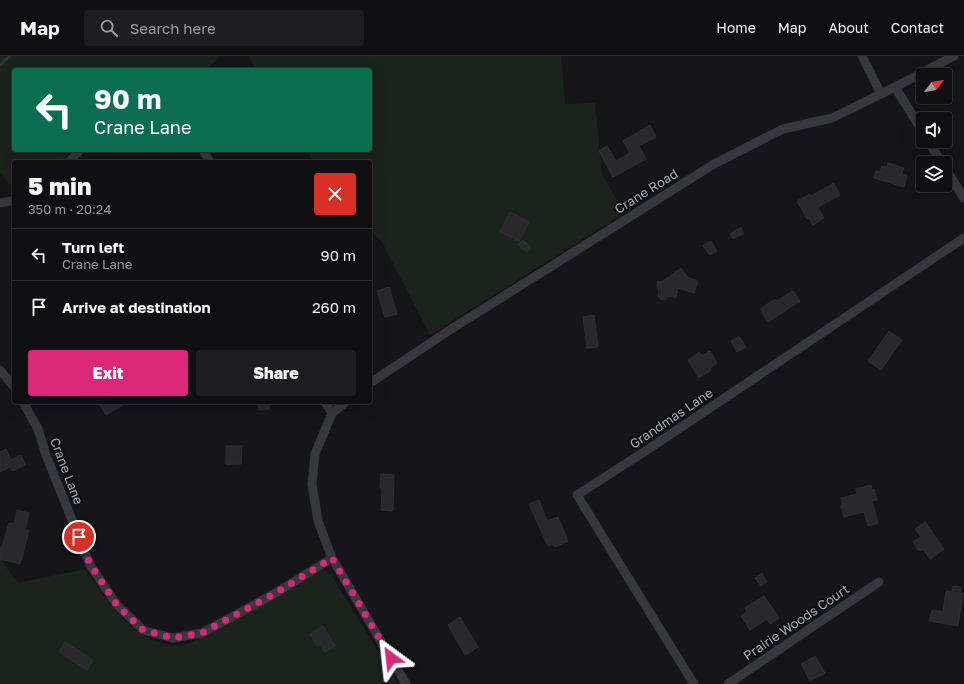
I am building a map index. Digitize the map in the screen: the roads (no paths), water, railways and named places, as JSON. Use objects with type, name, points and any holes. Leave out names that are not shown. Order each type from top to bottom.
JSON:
[{"type":"street","points":[[862,56],[881,94]]},
{"type":"street","name":"Crane Road","points":[[372,382],[453,328],[714,164],[782,129],[832,118],[954,56]]},
{"type":"street","points":[[895,87],[916,121]]},
{"type":"street","points":[[71,160],[78,152]]},
{"type":"street","points":[[952,179],[964,198]]},
{"type":"street","points":[[0,203],[12,200]]},
{"type":"street","name":"Grandmas Lane","points":[[694,684],[577,495],[650,448],[964,238]]},
{"type":"street","points":[[0,370],[12,385]]},
{"type":"street","name":"Crane Lane","points":[[24,404],[38,429],[46,455],[90,564],[117,605],[143,630],[173,638],[202,633],[274,594],[332,558]]},
{"type":"street","points":[[326,404],[332,412]]},
{"type":"street","points":[[343,404],[332,412],[315,454],[312,484],[318,521],[332,558],[406,684]]},
{"type":"street","name":"Prairie Woods Court","points":[[728,684],[879,582]]},
{"type":"waterway","points":[[0,65],[10,56]]}]
